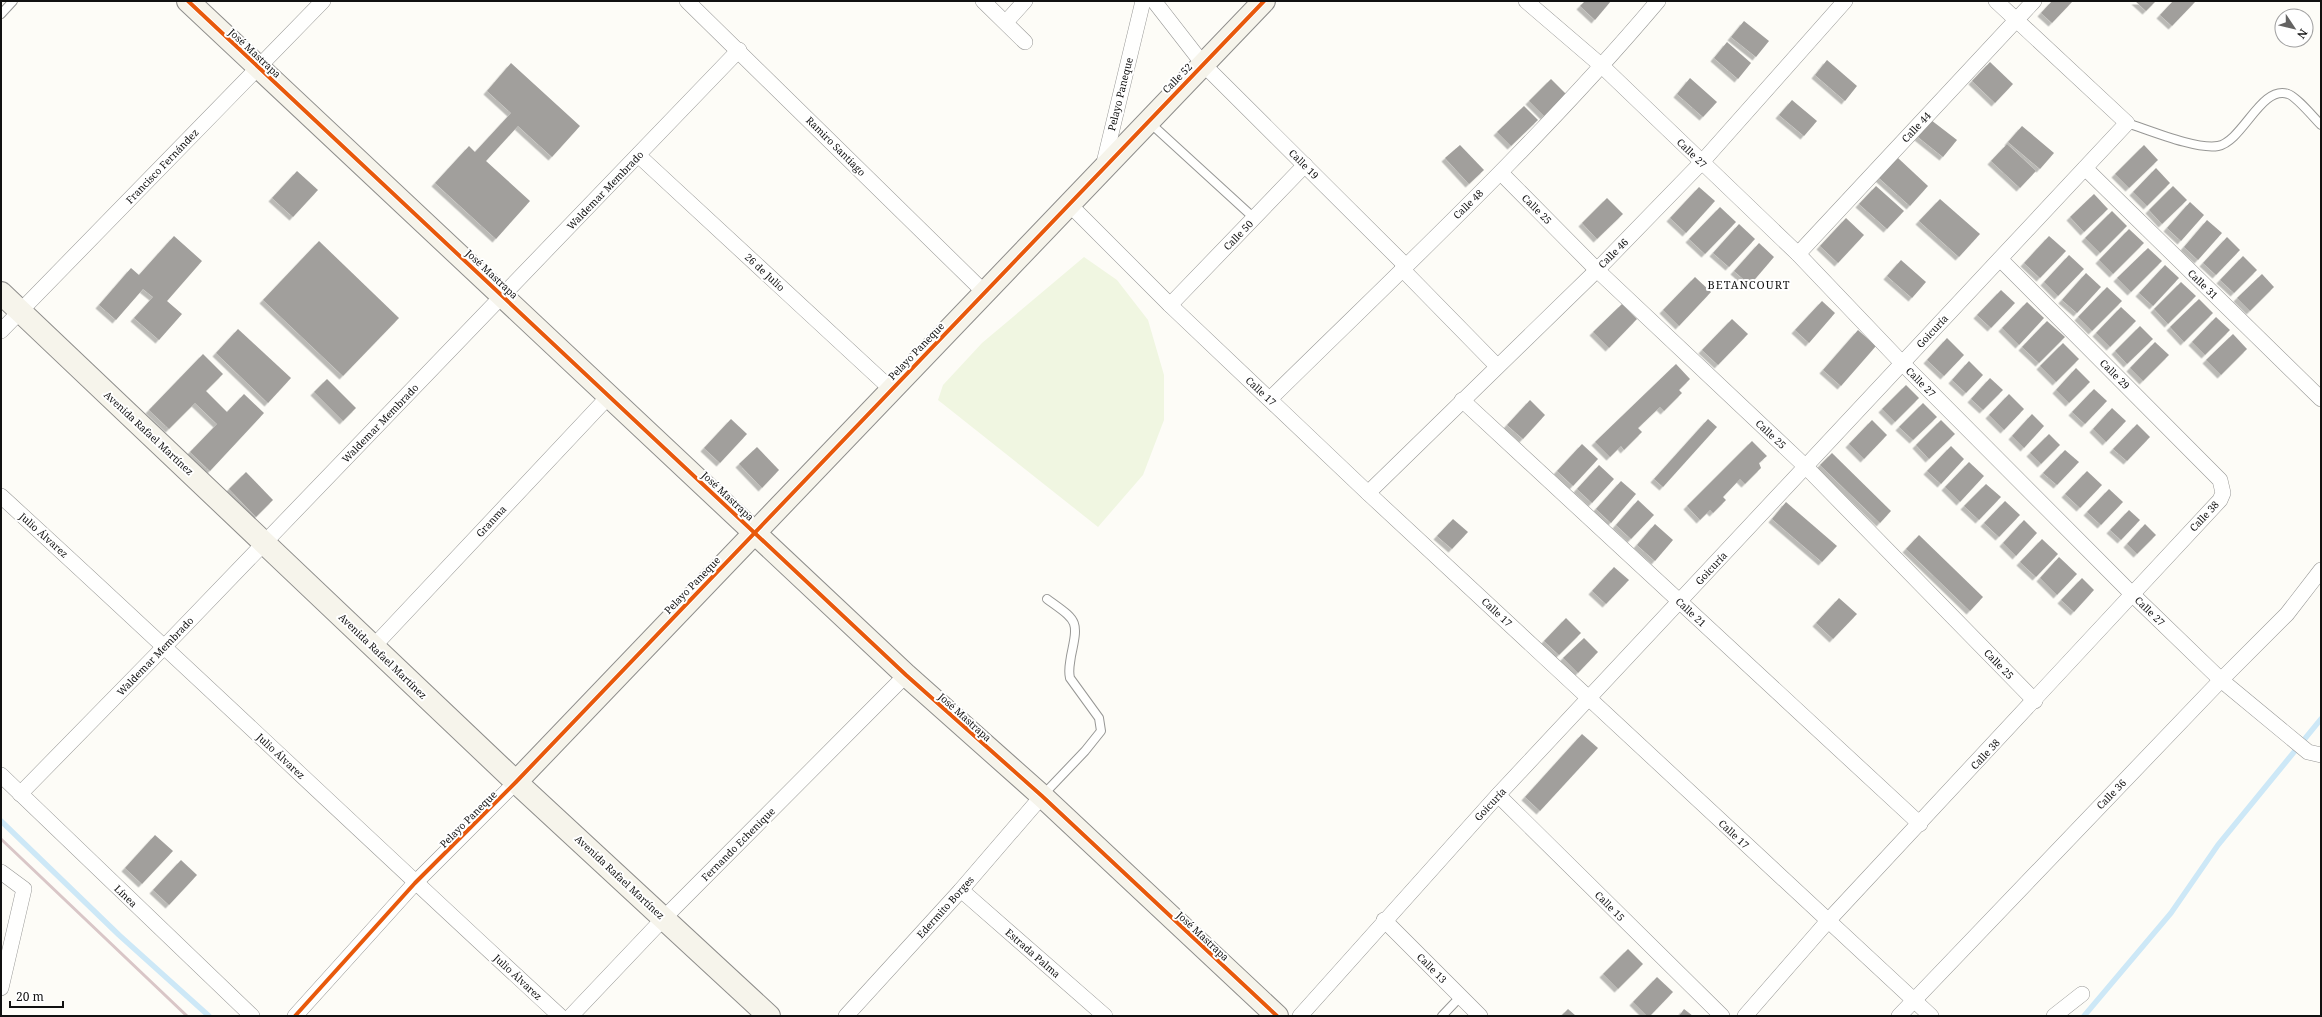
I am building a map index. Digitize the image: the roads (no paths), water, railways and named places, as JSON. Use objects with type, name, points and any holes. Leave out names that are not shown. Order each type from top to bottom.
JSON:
[{"type":"street","name":"José Mastrapa","points":[[188,1],[503,295],[608,396],[755,531],[906,675],[1042,796],[1277,1016]]},
{"type":"street","name":"Francisco Fernández","points":[[1,331],[323,1]]},
{"type":"street","name":"Ramiro Santiago","points":[[687,1],[739,50],[984,292]]},
{"type":"street","points":[[983,1],[1025,42]]},
{"type":"street","points":[[1006,22],[1025,1]]},
{"type":"street","name":"Pelayo Paneque","points":[[295,1016],[415,883],[516,782],[1103,167],[1143,1]]},
{"type":"street","name":"Calle 19","points":[[1154,1],[1203,64],[1306,165],[1497,366]]},
{"type":"street","name":"Calle 52","points":[[1103,167],[1264,1]]},
{"type":"street","name":"Calle 27","points":[[1526,1],[1603,67],[1798,254],[1902,363],[2132,594],[2221,680],[2308,752],[2321,755]]},
{"type":"street","name":"Calle 48","points":[[1270,399],[1403,267],[1501,173],[1603,67],[1658,1]]},
{"type":"street","name":"Calle 46","points":[[1368,493],[1597,270],[1702,162],[1845,1]]},
{"type":"street","points":[[1996,1],[2127,123]]},
{"type":"street","name":"Calle 44","points":[[1798,254],[2034,1]]},
{"type":"street","name":"Waldemar Membrado","points":[[20,794],[165,646],[739,50]]},
{"type":"street","name":"Goicuría","points":[[1300,1016],[1384,920],[1498,795],[2127,123]]},
{"type":"street","name":"26 de Julio","points":[[638,155],[891,389]]},
{"type":"street","name":"Calle 50","points":[[1170,305],[1306,165]]},
{"type":"street","name":"Calle 31","points":[[2085,168],[2321,399]]},
{"type":"street","name":"Calle 25","points":[[1501,173],[1597,270],[1806,467],[2035,701]]},
{"type":"street","name":"Calle 17","points":[[1068,203],[1170,305],[1368,493],[1828,922],[1931,1016]]},
{"type":"street","name":"Calle 29","points":[[2000,259],[2220,480],[2223,493]]},
{"type":"street","name":"Avenida Rafael Martínez","points":[[1,293],[265,542],[373,647],[516,782],[768,1016]]},
{"type":"street","name":"Granma","points":[[373,647],[608,396]]},
{"type":"street","name":"Calle 21","points":[[1462,400],[1920,824]]},
{"type":"street","name":"Calle 38","points":[[1745,1016],[1828,922],[2035,701],[2220,500],[2223,493]]},
{"type":"street","name":"Julio Álvarez","points":[[1,496],[165,646],[415,883],[560,1016]]},
{"type":"street","name":"Calle 36","points":[[1899,1016],[2221,680],[2287,614],[2321,570]]},
{"type":"street","name":"Fernando Echenique","points":[[571,1016],[664,918],[906,675]]},
{"type":"street","name":"Línea","points":[[1,775],[252,1016]]},
{"type":"street","name":"Calle 15","points":[[1498,795],[1722,1016]]},
{"type":"street","name":"Edermito Borges","points":[[846,1016],[961,890],[1042,796]]},
{"type":"street","points":[[1,872],[24,889],[1,988]]},
{"type":"street","name":"Estrada Palma","points":[[961,890],[1105,1016]]},
{"type":"street","name":"Calle 13","points":[[1384,920],[1480,1016]]},
{"type":"street","points":[[2054,1016],[2082,994]]},
{"type":"lane","points":[[1,14],[13,1]]},
{"type":"lane","points":[[2127,123],[2203,146],[2220,146],[2235,134],[2268,98],[2278,92],[2290,94],[2321,125]]},
{"type":"lane","points":[[1147,120],[1254,218]]},
{"type":"lane","points":[[1042,796],[1085,751],[1101,731],[1099,718],[1070,678],[1069,672],[1077,632],[1074,623],[1067,614],[1048,599]]},
{"type":"lane","points":[[1442,1016],[1461,996]]},
{"type":"waterway","points":[[2084,1016],[2171,913],[2218,845],[2321,719]]},
{"type":"waterway","points":[[1,821],[119,935],[209,1016]]},
{"type":"railway","points":[[1,839],[187,1016]]},
{"type":"district","name":"BETANCOURT","points":[[1749,285]]}]
